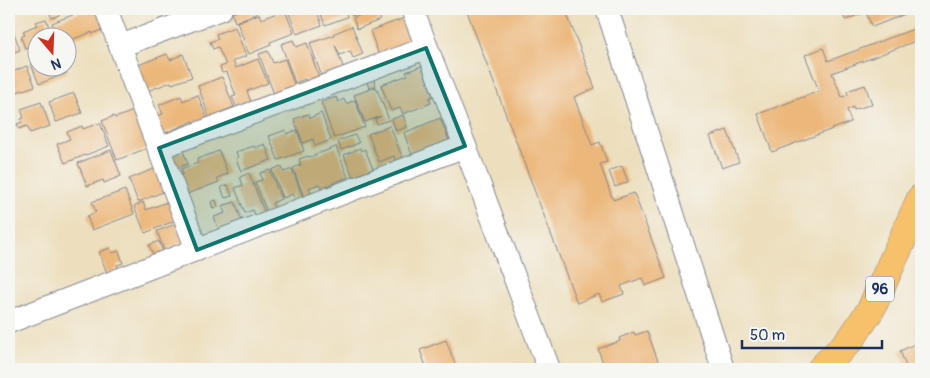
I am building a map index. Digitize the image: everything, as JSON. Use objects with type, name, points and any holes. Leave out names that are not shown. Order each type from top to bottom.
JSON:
[{"type":"main road","name":"96","points":[[821,369],[851,339],[871,309],[921,198]]},
{"type":"street","points":[[106,9],[197,250]]},
{"type":"street","points":[[120,46],[220,9]]},
{"type":"street","points":[[412,9],[549,369]]},
{"type":"street","points":[[607,9],[723,369]]},
{"type":"street","points":[[159,148],[426,48]]},
{"type":"street","points":[[9,322],[465,146]]},
{"type":"highlighted area","points":[[426,48],[465,146],[197,250],[159,148]]},
{"type":"building","points":[[88,9],[99,9],[106,28],[78,37],[78,28],[54,28],[52,23]]},
{"type":"building","points":[[242,9],[255,9],[257,13],[235,22],[232,13]]},
{"type":"building","points":[[294,9],[316,9],[322,25],[297,34],[288,11]]},
{"type":"building","points":[[319,9],[345,9],[347,17],[325,25]]},
{"type":"building","points":[[350,9],[370,9],[352,16]]},
{"type":"building","points":[[376,9],[380,20],[357,29],[353,18]]},
{"type":"building","points":[[466,9],[565,9],[595,88],[574,97],[592,145],[600,142],[607,162],[600,164],[613,200],[634,193],[666,278],[645,286],[642,278],[621,286],[624,294],[602,302],[599,294],[577,303]]},
{"type":"building","points":[[841,9],[921,9],[921,39],[832,73],[842,97],[848,95],[847,91],[865,85],[872,104],[854,110],[853,107],[847,110],[851,122],[772,152],[758,114],[819,91],[805,55],[823,48],[828,61],[919,27],[913,11],[872,27],[866,12],[845,20]]},
{"type":"building","points":[[285,10],[294,33],[270,42],[271,45],[249,54],[237,22],[259,14],[261,19]]},
{"type":"building","points":[[58,11],[59,15],[52,18],[50,14]]},
{"type":"building","points":[[405,18],[413,42],[379,55],[370,31]]},
{"type":"building","points":[[46,19],[49,28],[30,28],[37,25],[36,22]]},
{"type":"building","points":[[12,23],[14,29],[9,30],[9,24]]},
{"type":"building","points":[[352,26],[363,54],[353,58],[350,51],[340,55],[335,45],[344,69],[322,77],[310,43],[332,37],[334,36],[333,34]]},
{"type":"building","points":[[235,27],[246,56],[233,61],[236,68],[258,59],[268,83],[247,91],[252,105],[238,110],[232,97],[236,96],[227,72],[222,73],[220,67],[226,65],[218,47],[213,49],[210,42],[218,39],[216,34]]},
{"type":"building","points":[[28,29],[28,47],[25,48],[21,37],[25,35],[23,31]]},
{"type":"building","points":[[13,30],[20,50],[9,54],[9,32]]},
{"type":"building","points":[[293,40],[296,47],[307,43],[320,80],[307,85],[305,79],[295,83],[281,44]]},
{"type":"building","points":[[268,51],[273,63],[285,59],[296,90],[275,97],[259,54]]},
{"type":"building","points":[[167,54],[170,60],[183,54],[192,77],[172,84],[171,82],[145,92],[138,65]]},
{"type":"building","points":[[27,66],[28,78],[32,78],[35,86],[11,94],[9,89],[9,73]]},
{"type":"building","points":[[422,66],[433,96],[429,98],[431,103],[403,114],[400,108],[391,111],[381,85],[408,75],[406,72]]},
{"type":"building","points":[[372,74],[376,86],[369,88],[365,77]]},
{"type":"building","points":[[222,77],[234,107],[209,117],[198,86]]},
{"type":"building","points":[[37,78],[54,78],[39,84]]},
{"type":"building","points":[[376,87],[389,120],[377,124],[375,119],[381,116],[365,122],[354,95]]},
{"type":"building","points":[[74,93],[82,113],[56,122],[49,102]]},
{"type":"building","points":[[198,95],[207,118],[194,123],[193,121],[161,135],[154,118],[163,114],[159,105],[181,96],[183,101]]},
{"type":"building","points":[[336,97],[338,102],[344,99],[346,104],[355,100],[365,127],[334,138],[321,102]]},
{"type":"building","points":[[41,102],[50,126],[30,133],[27,126],[19,129],[17,124],[22,122],[21,119],[24,118],[21,109]]},
{"type":"building","points":[[136,110],[150,147],[117,160],[102,121]]},
{"type":"building","points":[[321,113],[331,140],[315,146],[313,139],[303,143],[294,119],[308,114],[310,118]]},
{"type":"building","points":[[403,115],[407,127],[396,131],[392,119]]},
{"type":"building","points":[[440,118],[449,140],[412,155],[404,133]]},
{"type":"building","points":[[100,123],[109,146],[65,163],[57,144],[70,139],[67,132],[82,126],[83,129]]},
{"type":"building","points":[[390,126],[405,164],[398,167],[394,156],[379,162],[368,134]]},
{"type":"building","points":[[286,130],[287,134],[297,130],[304,151],[278,160],[269,136]]},
{"type":"building","points":[[727,130],[739,162],[722,168],[710,136]]},
{"type":"building","points":[[355,135],[359,143],[341,150],[338,141]]},
{"type":"building","points":[[265,144],[271,160],[241,171],[236,159],[238,158],[236,152]]},
{"type":"building","points":[[336,147],[348,177],[321,188],[319,184],[309,188],[313,197],[305,200],[293,168],[301,165],[299,159]]},
{"type":"building","points":[[360,148],[361,151],[365,149],[373,169],[353,177],[344,155]]},
{"type":"building","points":[[111,150],[121,176],[104,183],[103,180],[87,186],[78,163]]},
{"type":"building","points":[[183,151],[188,164],[175,169],[170,156]]},
{"type":"building","points":[[219,151],[228,174],[217,178],[219,182],[187,194],[180,175],[183,174],[181,169],[198,163],[197,159]]},
{"type":"building","points":[[281,166],[284,172],[292,169],[304,200],[296,203],[293,194],[283,198],[272,170]]},
{"type":"building","points":[[622,166],[628,182],[615,187],[609,171]]},
{"type":"building","points":[[159,167],[168,190],[138,202],[129,179]]},
{"type":"building","points":[[270,170],[281,199],[272,203],[275,210],[267,213],[255,182],[262,180],[260,173]]},
{"type":"building","points":[[249,173],[265,214],[256,217],[253,210],[245,213],[235,188],[243,185],[240,177]]},
{"type":"building","points":[[228,185],[232,196],[225,198],[221,187]]},
{"type":"building","points":[[125,190],[134,214],[92,230],[87,216],[96,212],[92,202]]},
{"type":"building","points":[[172,200],[179,219],[145,233],[134,206],[143,202],[146,210]]},
{"type":"building","points":[[216,200],[218,207],[213,209],[211,202]]},
{"type":"building","points":[[235,202],[243,224],[220,233],[214,217],[225,213],[222,206]]},
{"type":"building","points":[[181,222],[188,241],[164,250],[157,231]]},
{"type":"building","points":[[159,241],[164,254],[154,257],[149,245]]},
{"type":"building","points":[[110,248],[112,253],[119,251],[123,263],[117,265],[118,269],[107,273],[99,252]]},
{"type":"building","points":[[921,326],[921,352],[916,340],[919,339],[915,329]]},
{"type":"building","points":[[647,331],[661,369],[605,369],[598,349],[620,341],[619,338],[634,332],[635,335]]},
{"type":"building","points":[[446,340],[457,369],[427,369],[420,350]]},
{"type":"building","points":[[915,344],[921,359],[921,369],[907,369],[900,351]]}]
